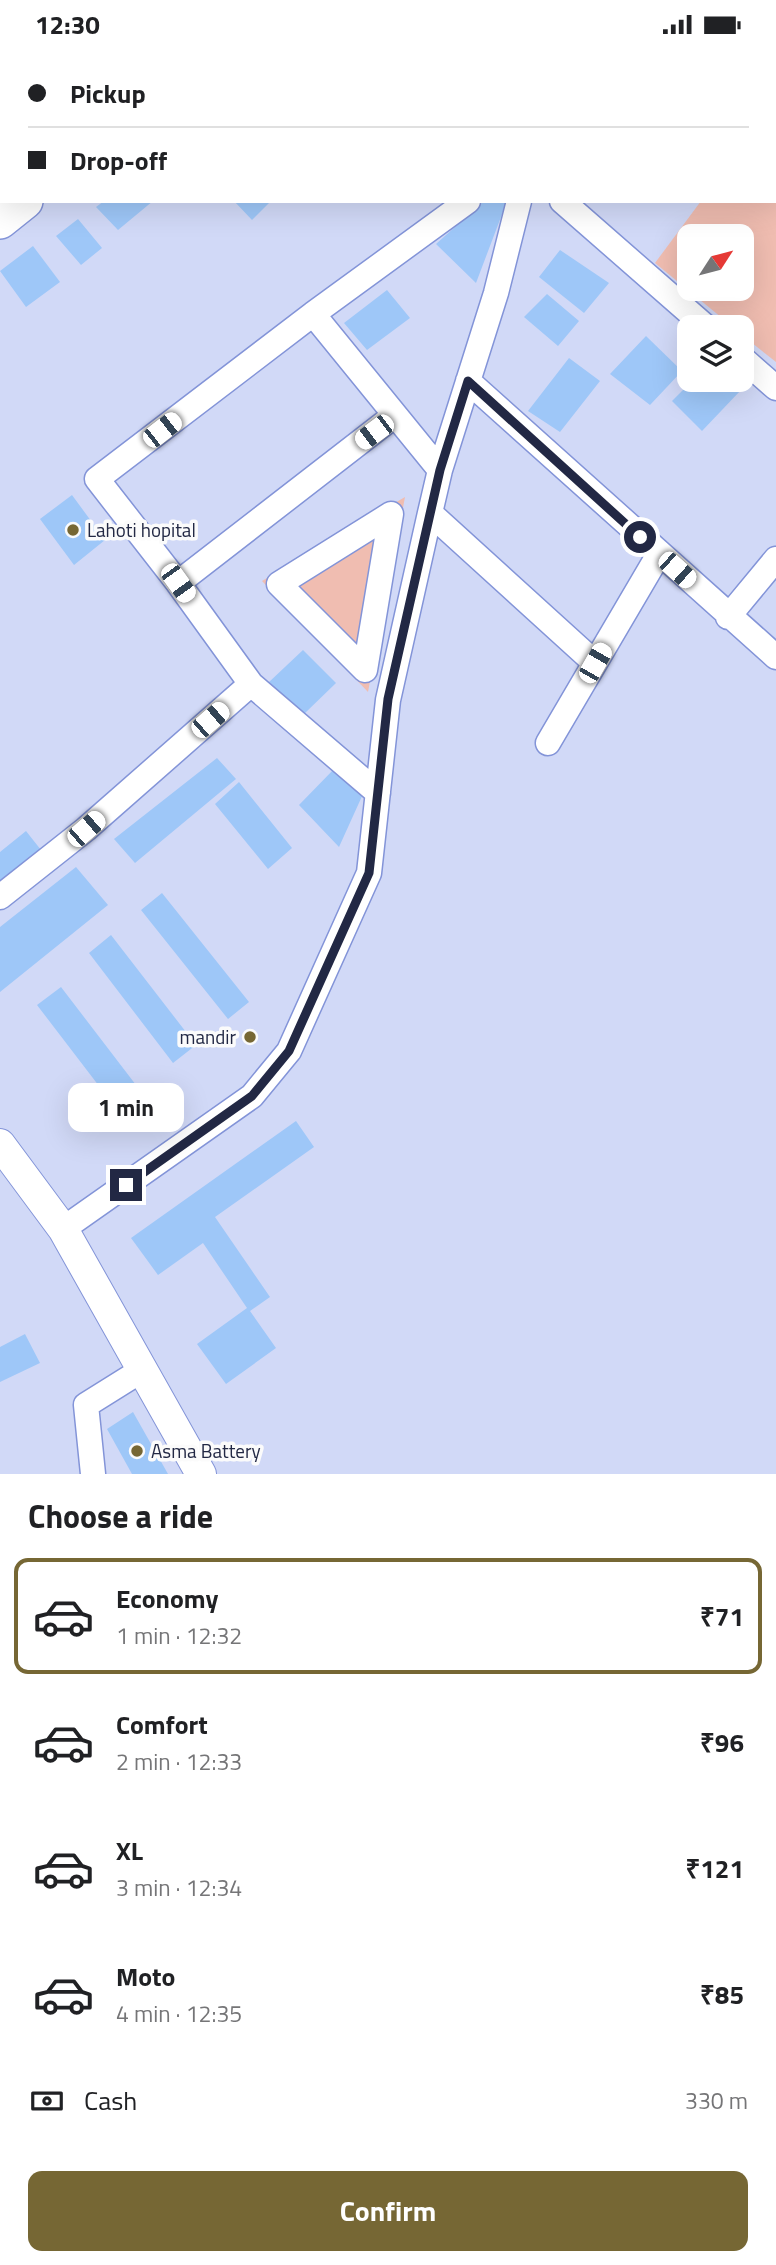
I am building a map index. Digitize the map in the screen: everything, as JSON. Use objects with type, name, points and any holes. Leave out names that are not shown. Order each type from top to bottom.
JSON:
[{"type":"highway","points":[[0,221],[22,203]]},
{"type":"main road","points":[[3,1156],[63,1229],[201,1474]]},
{"type":"street","points":[[378,793],[251,684],[178,583],[97,479],[313,314],[465,203]]},
{"type":"street","points":[[63,1229],[252,1096],[289,1051],[369,873],[388,699],[429,513],[496,293],[518,203]]},
{"type":"street","points":[[564,203],[692,315]]},
{"type":"street","points":[[313,314],[440,470]]},
{"type":"street","points":[[754,369],[776,388]]},
{"type":"street","points":[[468,381],[728,617],[776,657]]},
{"type":"street","points":[[178,583],[396,415]]},
{"type":"street","points":[[429,513],[595,663]]},
{"type":"street","points":[[391,514],[382,566],[365,670],[279,585],[391,514]]},
{"type":"street","points":[[548,743],[659,554]]},
{"type":"street","points":[[728,617],[776,559]]},
{"type":"street","points":[[0,897],[86,829],[251,684]]},
{"type":"street","points":[[93,1474],[86,1405],[142,1370]]},
{"type":"shaded area","points":[[700,203],[776,203],[776,362],[754,345],[754,315],[718,315],[701,301],[754,301],[754,224],[684,224]]},
{"type":"shaded area","points":[[677,233],[677,281],[655,263]]},
{"type":"shaded area","points":[[405,497],[368,692],[262,581]]},
{"type":"building","points":[[101,203],[151,203],[118,230],[96,207]]},
{"type":"building","points":[[236,203],[269,203],[252,220]]},
{"type":"building","points":[[482,203],[506,203],[476,283],[436,244]]},
{"type":"building","points":[[78,219],[102,248],[81,265],[56,236]]},
{"type":"building","points":[[33,246],[60,282],[26,307],[0,271]]},
{"type":"building","points":[[560,250],[609,283],[584,313],[539,277]]},
{"type":"building","points":[[387,290],[410,318],[367,350],[344,323]]},
{"type":"building","points":[[547,294],[579,321],[558,346],[524,317]]},
{"type":"building","points":[[646,336],[677,366],[677,376],[650,405],[610,374]]},
{"type":"building","points":[[569,358],[600,381],[560,432],[528,411]]},
{"type":"building","points":[[681,392],[739,392],[702,431],[672,401]]},
{"type":"building","name":"Lahoti hopital","points":[[72,495],[105,540],[74,565],[40,519]]},
{"type":"building","points":[[303,650],[336,683],[303,715],[268,683]]},
{"type":"building","points":[[217,758],[236,779],[135,863],[114,839]]},
{"type":"building","points":[[335,768],[363,794],[339,847],[299,805]]},
{"type":"building","points":[[239,782],[292,848],[268,869],[215,804]]},
{"type":"building","points":[[26,831],[41,850],[0,883],[0,852]]},
{"type":"building","points":[[76,867],[108,905],[0,992],[0,927]]},
{"type":"building","points":[[162,893],[249,1002],[228,1019],[141,910]]},
{"type":"building","points":[[111,935],[196,1045],[173,1063],[89,953]]},
{"type":"building","points":[[61,987],[136,1085],[112,1103],[37,1005]]},
{"type":"building","points":[[296,1121],[314,1147],[215,1217],[270,1297],[250,1311],[276,1348],[226,1384],[197,1344],[247,1308],[203,1243],[158,1275],[131,1238]]},
{"type":"building","points":[[25,1334],[40,1363],[0,1382],[0,1347]]},
{"type":"building","name":"Asma Battery","points":[[133,1412],[168,1474],[132,1474],[107,1429]]},
{"type":"place","name":"Lahoti hopital","points":[[73,530]]},
{"type":"place","name":"mandir","points":[[250,1037]]},
{"type":"place","name":"Asma Battery","points":[[137,1451]]},
{"type":"route","points":[[126,1185],[252,1096],[289,1051],[369,873],[388,699],[429,513],[468,381],[640,537]]}]
